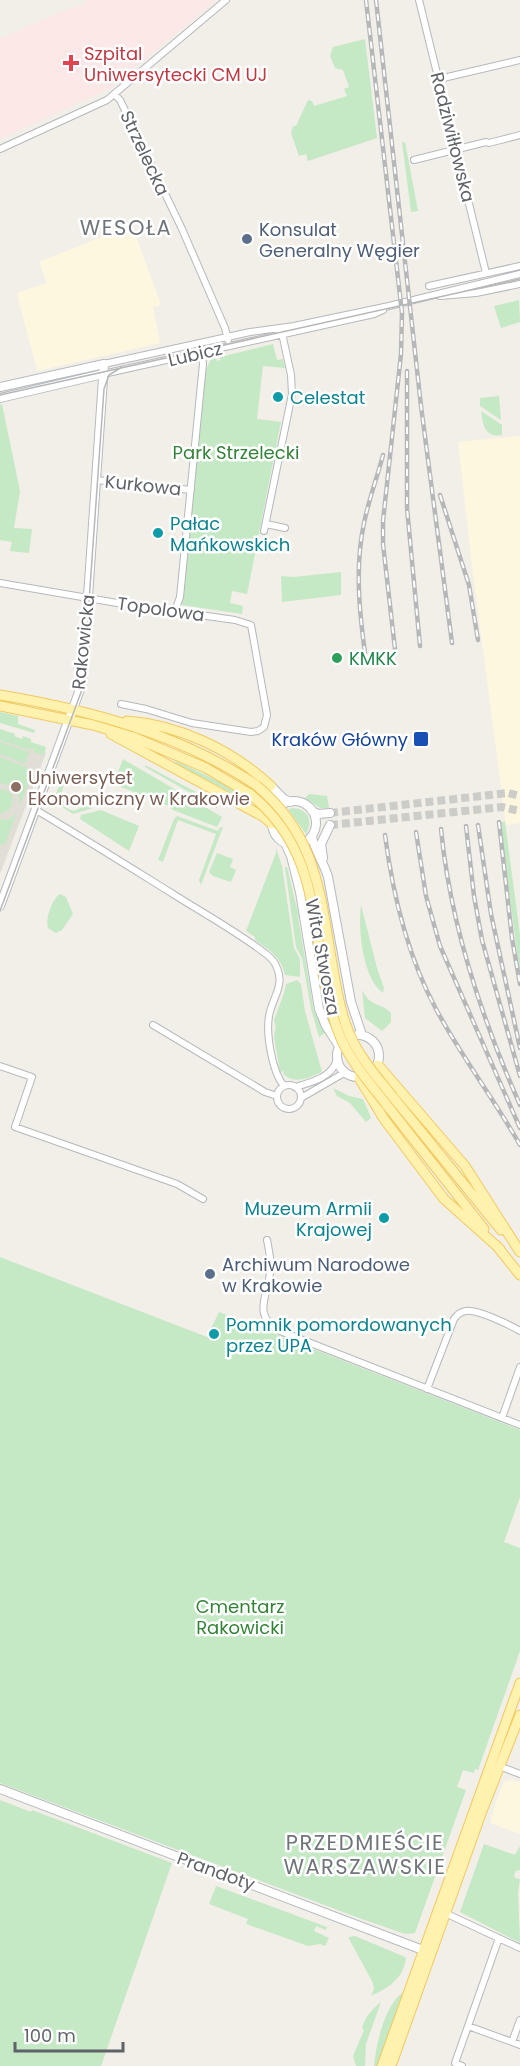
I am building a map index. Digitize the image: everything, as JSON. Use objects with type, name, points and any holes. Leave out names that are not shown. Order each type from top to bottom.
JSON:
[{"type":"main road","name":"Wita Stwosza","points":[[0,695],[116,720],[198,753],[231,770],[284,813],[307,851],[320,891],[339,1003],[349,1032],[389,1100],[520,1275]]},
{"type":"main road","name":"Wita Stwosza","points":[[0,706],[125,734],[160,747],[253,790]]},
{"type":"main road","points":[[116,720],[160,725],[193,736],[248,767],[271,786]]},
{"type":"main road","points":[[93,725],[257,813],[272,824]]},
{"type":"main road","points":[[378,1065],[465,1166],[520,1252]]},
{"type":"main road","points":[[359,1078],[384,1119],[444,1198],[500,1249]]},
{"type":"main road","name":"Wita Stwosza","points":[[389,1100],[520,1252]]},
{"type":"main road","points":[[391,2066],[427,1952],[520,1683]]},
{"type":"main road","points":[[381,2066],[445,1913],[520,1715]]},
{"type":"street","points":[[0,149],[107,100],[226,0]]},
{"type":"street","name":"Radziwiłłowska","points":[[419,0],[486,273]]},
{"type":"street","points":[[439,79],[520,60]]},
{"type":"street","name":"Strzelecka","points":[[114,94],[120,100],[182,229],[225,328],[229,346]]},
{"type":"street","points":[[414,160],[478,143],[520,135]]},
{"type":"street","points":[[429,286],[520,266]]},
{"type":"street","name":"Lubicz","points":[[0,387],[227,337],[294,326],[431,297],[520,274]]},
{"type":"street","name":"Lubicz","points":[[431,297],[476,293],[520,284]]},
{"type":"street","name":"Lubicz","points":[[0,398],[374,314],[389,306]]},
{"type":"street","points":[[279,327],[284,335],[292,394],[265,527],[285,528]]},
{"type":"street","points":[[175,611],[180,597],[203,364],[200,343]]},
{"type":"street","name":"Rakowicka","points":[[0,906],[82,680],[104,364]]},
{"type":"street","name":"Kurkowa","points":[[96,480],[191,490]]},
{"type":"street","name":"Topolowa","points":[[0,583],[234,620],[251,625],[267,715],[264,727],[258,731],[251,732],[192,723],[122,704]]},
{"type":"street","points":[[271,786],[284,799],[305,805],[318,814],[330,813]]},
{"type":"street","points":[[291,802],[278,808],[274,815],[272,824],[277,837],[285,843],[298,845],[321,826],[330,825],[321,844],[324,866]]},
{"type":"street","points":[[36,810],[215,920],[273,960],[279,971],[280,982],[270,1015],[269,1028],[274,1069],[284,1086]]},
{"type":"street","points":[[312,811],[316,821],[313,834]]},
{"type":"street","name":"Wita Stwosza","points":[[313,834],[314,846],[324,866],[332,896],[351,1002],[362,1035]]},
{"type":"street","name":"Wita Stwosza","points":[[285,843],[300,888],[320,1009],[339,1047]]},
{"type":"street","points":[[153,1025],[265,1092],[277,1096]]},
{"type":"street","points":[[295,1087],[323,1077],[334,1069],[339,1047],[349,1037],[362,1035],[372,1040],[380,1055],[378,1065],[370,1074],[359,1078],[344,1073],[337,1060]]},
{"type":"street","points":[[0,1065],[32,1077],[15,1127],[177,1184],[203,1199]]},
{"type":"street","points":[[301,1098],[300,1092],[290,1085],[279,1090],[277,1096],[280,1104],[288,1108],[296,1106],[301,1098],[344,1073]]},
{"type":"street","points":[[267,1240],[271,1266],[263,1311],[269,1324],[280,1331],[520,1425]]},
{"type":"street","points":[[427,1389],[458,1314],[469,1310],[478,1312],[520,1331]]},
{"type":"street","points":[[502,1418],[520,1367]]},
{"type":"street","points":[[499,1766],[520,1774]]},
{"type":"street","name":"Prandoty","points":[[0,1789],[427,1952]]},
{"type":"street","points":[[445,1913],[520,1948]]},
{"type":"street","points":[[462,2066],[455,2063],[499,1938]]},
{"type":"street","points":[[512,2042],[520,2020]]},
{"type":"street","points":[[468,2025],[520,2045]]},
{"type":"shaded area","name":"Szpital Uniwersytecki CM UJ","points":[[88,0],[216,0],[112,87],[0,139],[0,39],[67,9],[80,6]]},
{"type":"shaded area","points":[[132,225],[161,305],[153,307],[160,343],[37,371],[17,293],[47,283],[39,262]]},
{"type":"shaded area","points":[[520,436],[520,823],[506,825],[458,442]]},
{"type":"shaded area","name":"Uniwersytet Ekonomiczny w Krakowie","points":[[0,737],[46,753],[0,874]]},
{"type":"shaded area","points":[[513,1780],[520,1782],[520,1834],[490,1823],[504,1782]]},
{"type":"green space","points":[[365,39],[377,138],[308,161],[306,154],[299,156],[291,133],[293,126],[296,126],[308,100],[312,101],[314,106],[347,96],[344,89],[349,87],[343,70],[335,68],[330,56],[333,47]]},
{"type":"green space","points":[[402,142],[405,142],[418,211],[411,212]]},
{"type":"green space","points":[[519,300],[520,322],[501,328],[494,306]]},
{"type":"green space","name":"Park Strzelecki","points":[[273,344],[277,360],[283,359],[285,368],[263,366],[257,419],[281,422],[247,594],[232,591],[230,603],[243,606],[242,614],[182,605],[206,370],[211,359],[216,358],[217,361],[220,357]]},
{"type":"green space","points":[[499,396],[501,420],[480,406],[480,398]]},
{"type":"green space","points":[[2,404],[20,491],[14,528],[32,529],[29,553],[10,551],[12,542],[0,540],[0,405]]},
{"type":"green space","points":[[481,411],[502,425],[502,435],[488,432],[484,426]]},
{"type":"green space","points":[[341,572],[341,595],[282,602],[281,576],[294,577]]},
{"type":"green space","points":[[0,712],[18,716],[18,724],[35,730],[34,733],[0,723]]},
{"type":"green space","points":[[0,729],[22,739],[23,736],[31,739],[31,742],[46,747],[44,755],[33,752],[34,749],[30,750],[0,740]]},
{"type":"green space","points":[[0,742],[29,752],[25,764],[0,754]]},
{"type":"green space","points":[[0,757],[33,770],[20,805],[15,789],[0,783]]},
{"type":"green space","points":[[123,759],[222,817],[217,827],[116,785],[114,782]]},
{"type":"green space","points":[[176,761],[220,782],[246,799],[175,763]]},
{"type":"green space","points":[[145,765],[213,801],[217,804],[217,808],[145,767]]},
{"type":"green space","points":[[61,781],[65,782],[61,794],[67,797],[65,803],[68,809],[74,811],[83,804],[93,808],[73,814],[53,801]]},
{"type":"green space","points":[[0,789],[9,791],[13,798],[10,809],[0,814]]},
{"type":"green space","points":[[309,794],[327,796],[329,808],[320,808],[305,798]]},
{"type":"green space","points":[[288,809],[303,811],[308,817],[309,825],[306,834]]},
{"type":"green space","points":[[101,810],[139,826],[129,851],[80,819],[81,815]]},
{"type":"green space","points":[[17,812],[5,844],[0,845],[0,820],[10,819]]},
{"type":"green space","points":[[177,816],[218,831],[223,827],[201,885],[199,880],[216,834],[178,820],[163,862],[158,860]]},
{"type":"green space","points":[[500,822],[505,822],[520,935],[520,975]]},
{"type":"green space","points":[[276,848],[282,866],[294,948],[300,959],[300,977],[285,975],[281,963],[274,954],[246,931]]},
{"type":"green space","points":[[217,853],[233,859],[230,867],[236,870],[231,882],[213,876],[209,872]]},
{"type":"green space","points":[[285,867],[287,867],[299,917],[314,1011],[325,1033],[319,1037],[311,1009],[302,958],[296,947]]},
{"type":"green space","points":[[60,894],[66,897],[73,914],[62,930],[56,933],[48,928],[47,920],[52,905]]},
{"type":"green space","points":[[361,905],[384,988],[383,993],[370,976],[363,952],[360,927]]},
{"type":"green space","points":[[297,980],[301,984],[305,1011],[322,1072],[297,1080],[283,1074],[284,1071],[280,1072],[274,1037],[276,1026],[274,1020],[286,984]]},
{"type":"green space","points":[[362,990],[369,1000],[391,1013],[391,1022],[382,1031],[365,1018]]},
{"type":"green space","points":[[333,1088],[349,1096],[363,1099],[371,1118],[366,1122],[350,1103],[337,1096]]},
{"type":"green space","name":"Cmentarz Rakowicki","points":[[0,1257],[207,1337],[219,1312],[520,1430],[520,1497],[504,1542],[520,1548],[520,1651],[478,1770],[475,1769],[474,1773],[463,1770],[457,1787],[466,1790],[415,1933],[405,1934],[359,1918],[0,1783]]},
{"type":"green space","points":[[0,1800],[172,1863],[101,2066],[0,2066]]},
{"type":"green space","points":[[484,1844],[515,1855],[520,1846],[520,1870],[514,1875],[515,1878],[520,1879],[518,1893],[520,1943],[460,1912]]},
{"type":"green space","points":[[216,1886],[327,1927],[326,1930],[316,1926],[314,1931],[329,1938],[325,1946],[320,1944],[308,1946],[246,1924],[248,1919],[209,1904]]},
{"type":"green space","points":[[355,1936],[406,1959],[398,1978],[371,1996],[374,1989],[373,1983],[348,1937]]},
{"type":"green space","points":[[404,1992],[378,2066],[374,2066],[379,2036],[387,2014],[397,1997]]},
{"type":"green space","points":[[381,2002],[366,2044],[365,2066],[356,2066],[353,2056],[364,2030],[363,2024]]},
{"type":"tunnel","points":[[330,813],[508,793],[520,796]]},
{"type":"tunnel","points":[[330,825],[502,807],[520,811]]},
{"type":"tram line","points":[[0,395],[520,279]]},
{"type":"tram line","points":[[0,911],[83,687],[104,389],[109,375],[122,367]]},
{"type":"railway","points":[[366,0],[402,313],[401,354],[383,521],[383,544],[395,649]]},
{"type":"railway","points":[[376,0],[421,406],[452,643]]},
{"type":"railway","points":[[407,371],[407,508],[420,646]]},
{"type":"railway","points":[[365,653],[360,604],[361,539],[383,455]]},
{"type":"railway","points":[[440,495],[469,585],[478,640]]},
{"type":"railway","points":[[499,822],[512,938],[520,984]]},
{"type":"railway","points":[[478,825],[491,914],[520,1048]]},
{"type":"railway","points":[[466,826],[474,896],[482,940],[520,1076]]},
{"type":"railway","points":[[441,829],[452,900],[470,970],[493,1039],[520,1105]]},
{"type":"railway","points":[[416,832],[426,896],[440,946],[520,1128]]},
{"type":"railway","points":[[385,835],[397,903],[409,946],[426,989],[456,1044],[520,1145]]},
{"type":"place","name":"Szpital Uniwersytecki CM UJ","points":[[71,63]]},
{"type":"place","name":"Konsulat Generalny Węgier","points":[[247,239]]},
{"type":"place","name":"Celestat","points":[[278,397]]},
{"type":"place","name":"Pałac Mańkowskich","points":[[158,533]]},
{"type":"place","name":"KMKK","points":[[337,658]]},
{"type":"place","name":"Kraków Główny","points":[[421,739]]},
{"type":"place","name":"Uniwersytet Ekonomiczny w Krakowie","points":[[16,787]]},
{"type":"place","name":"Muzeum Armii Krajowej","points":[[384,1218]]},
{"type":"place","name":"Archiwum Narodowe w Krakowie","points":[[210,1274]]},
{"type":"place","name":"Pomnik pomordowanych przez UPA","points":[[214,1334]]},
{"type":"district","name":"WESOŁA","points":[[126,227]]},
{"type":"district","name":"PRZEDMIEŚCIE WARSZAWSKIE","points":[[365,1854]]}]
